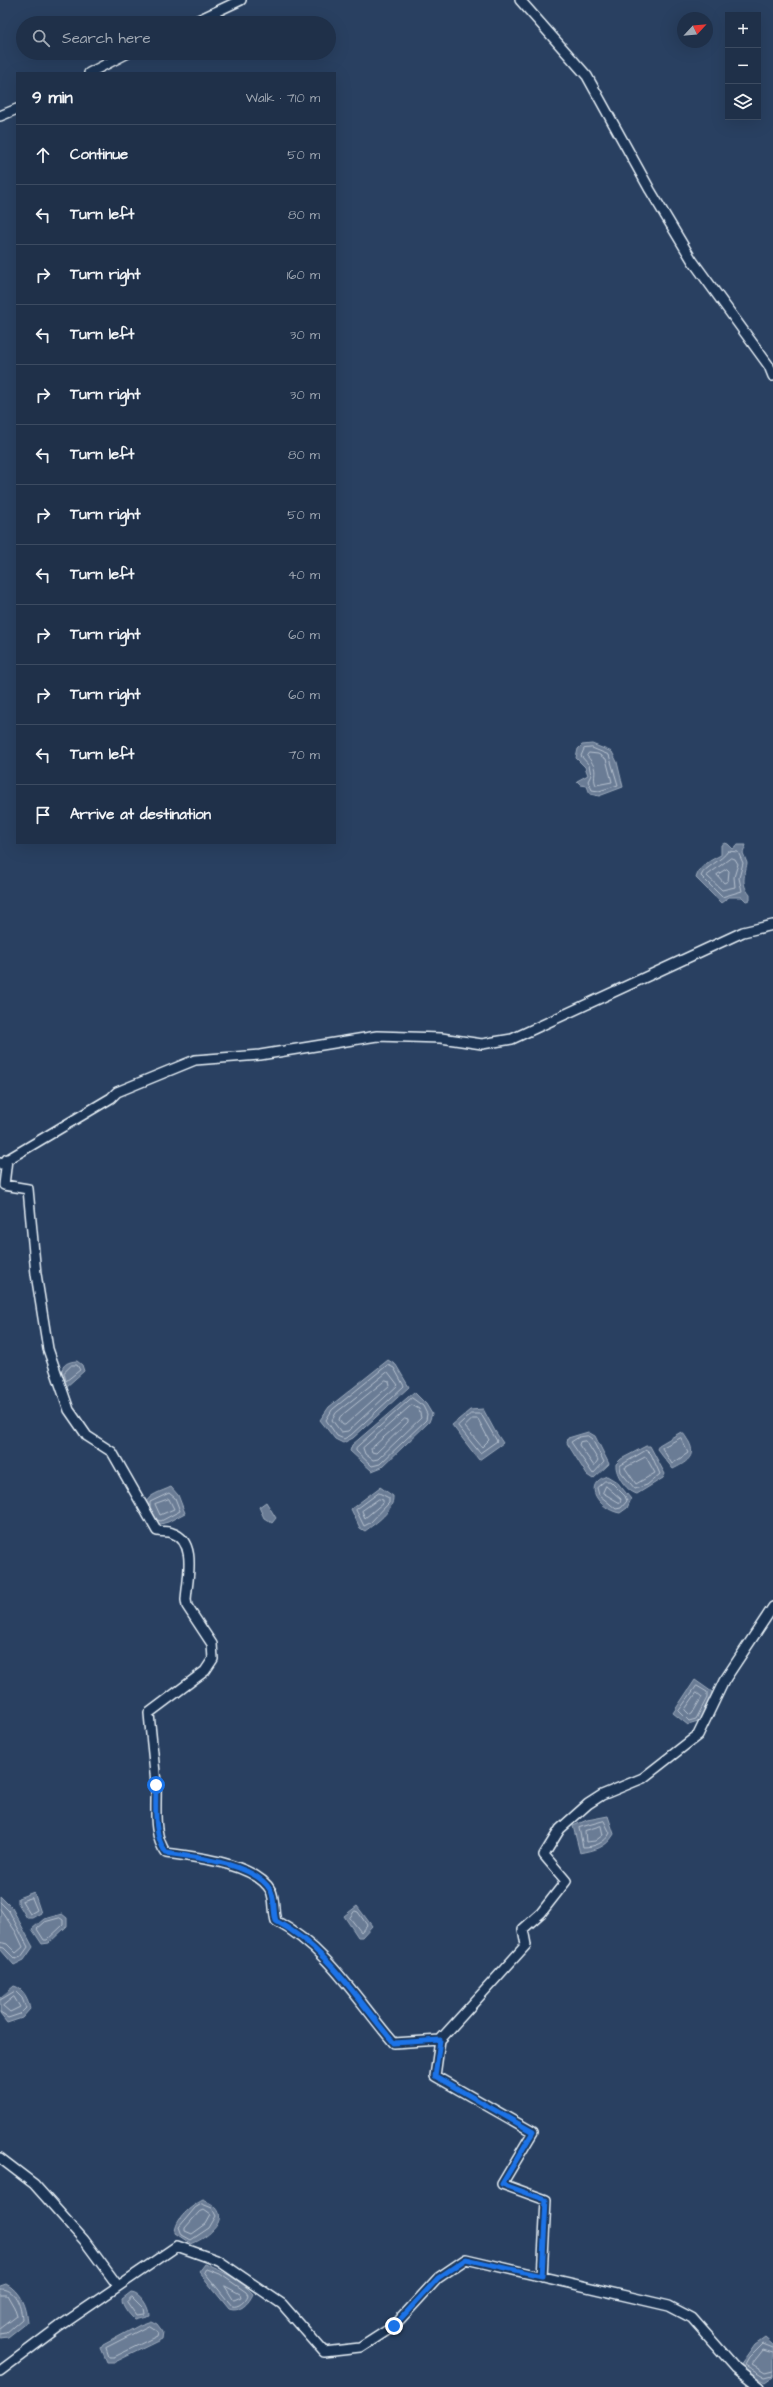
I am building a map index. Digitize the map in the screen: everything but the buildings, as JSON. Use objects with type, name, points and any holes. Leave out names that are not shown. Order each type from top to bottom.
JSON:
[{"type":"street","points":[[207,16],[241,0]]},
{"type":"street","points":[[520,0],[587,76],[650,190],[692,260],[768,366],[773,376]]},
{"type":"street","points":[[91,72],[114,60]]},
{"type":"street","points":[[0,116],[16,109]]},
{"type":"street","points":[[440,2040],[394,2043],[320,1952],[295,1932],[276,1921],[273,1898],[270,1890],[264,1884],[230,1864],[214,1859],[166,1853],[160,1845],[157,1828],[156,1785],[149,1713],[205,1671],[212,1659],[212,1644],[187,1606],[186,1600],[189,1557],[187,1546],[173,1533],[157,1531],[112,1452],[87,1436],[69,1410],[48,1349],[36,1274],[28,1189],[4,1185],[4,1162],[118,1092],[195,1060],[260,1055],[377,1036],[441,1038],[482,1044],[512,1039],[743,932],[773,926]]},
{"type":"street","points":[[542,2276],[546,2200],[502,2184],[533,2132],[435,2076],[440,2040],[526,1945],[523,1929],[540,1913],[566,1881],[544,1855],[560,1829],[588,1804],[602,1795],[643,1778],[698,1735],[724,1680],[773,1607]]},
{"type":"street","points":[[0,2158],[34,2184],[84,2240],[118,2286]]},
{"type":"street","points":[[0,2371],[60,2326],[177,2246],[219,2261],[282,2304],[324,2352],[360,2348],[394,2326],[438,2278],[466,2259],[668,2306],[683,2312],[692,2318],[736,2368],[760,2387]]},
{"type":"water","points":[[592,744],[612,752],[617,762],[623,787],[599,796],[590,794],[587,786],[581,785],[577,781],[588,775],[585,767],[576,758],[578,749],[582,745]]},
{"type":"water","points":[[725,843],[733,849],[738,845],[746,845],[743,853],[747,863],[744,883],[750,895],[750,900],[746,901],[742,897],[729,897],[721,903],[696,878],[700,870],[709,861],[721,855],[721,845]]},
{"type":"water","points":[[388,1360],[396,1365],[409,1387],[353,1438],[343,1443],[335,1439],[320,1420],[329,1407]]},
{"type":"water","points":[[77,1361],[82,1365],[84,1371],[66,1387],[64,1386],[62,1377],[62,1369],[67,1364]]},
{"type":"water","points":[[414,1392],[426,1404],[432,1414],[429,1422],[382,1467],[372,1471],[350,1451],[352,1445]]},
{"type":"water","points":[[483,1409],[503,1443],[479,1460],[452,1425],[470,1410]]},
{"type":"water","points":[[588,1432],[595,1436],[609,1464],[593,1479],[587,1475],[567,1443],[568,1438]]},
{"type":"water","points":[[681,1432],[689,1442],[692,1452],[691,1456],[685,1462],[673,1469],[657,1449],[659,1445]]},
{"type":"water","points":[[646,1446],[650,1446],[665,1474],[663,1478],[637,1494],[625,1486],[622,1482],[617,1472],[616,1464],[621,1459]]},
{"type":"water","points":[[607,1476],[617,1482],[631,1499],[627,1508],[620,1513],[606,1507],[596,1497],[594,1491],[595,1485],[599,1480]]},
{"type":"water","points":[[171,1487],[178,1495],[185,1513],[168,1522],[157,1525],[145,1505],[149,1498]]},
{"type":"water","points":[[380,1487],[393,1496],[391,1507],[384,1516],[365,1531],[360,1528],[351,1509]]},
{"type":"water","points":[[266,1502],[276,1518],[272,1523],[264,1518],[259,1507]]},
{"type":"water","points":[[695,1680],[712,1692],[711,1699],[698,1722],[688,1725],[673,1713]]},
{"type":"water","points":[[608,1816],[614,1834],[611,1839],[600,1848],[580,1853],[573,1826],[587,1820]]},
{"type":"water","points":[[34,1892],[41,1913],[32,1918],[27,1918],[18,1903],[18,1898]]},
{"type":"water","points":[[0,1896],[12,1908],[33,1947],[24,1960],[14,1965],[0,1949]]},
{"type":"water","points":[[357,1906],[372,1926],[362,1937],[358,1937],[344,1916]]},
{"type":"water","points":[[62,1914],[67,1918],[67,1926],[49,1943],[42,1944],[32,1929],[44,1919]]},
{"type":"water","points":[[14,1986],[20,1989],[25,1995],[30,2009],[22,2018],[7,2023],[0,2014],[0,1998]]},
{"type":"water","points":[[203,2200],[213,2205],[218,2211],[220,2217],[218,2224],[213,2230],[191,2244],[175,2233],[176,2228],[184,2214]]},
{"type":"water","points":[[205,2264],[231,2276],[243,2284],[253,2294],[247,2304],[237,2310],[229,2309],[199,2272]]},
{"type":"water","points":[[6,2284],[19,2295],[24,2305],[27,2322],[8,2337],[0,2338],[0,2286]]},
{"type":"water","points":[[131,2292],[138,2294],[141,2297],[149,2312],[149,2315],[134,2319],[128,2312],[122,2299]]},
{"type":"water","points":[[151,2321],[157,2324],[163,2332],[162,2339],[115,2362],[107,2362],[101,2348],[103,2345],[140,2325]]},
{"type":"water","points":[[765,2338],[773,2345],[773,2377],[766,2382],[744,2371],[740,2366],[755,2345]]},
{"type":"route","points":[[156,1785],[157,1828],[160,1845],[166,1853],[214,1859],[244,1870],[255,1877],[270,1890],[273,1898],[276,1921],[295,1932],[320,1952],[394,2043],[440,2040],[435,2076],[533,2132],[502,2184],[546,2200],[542,2276],[466,2259],[438,2278],[394,2326]]}]
